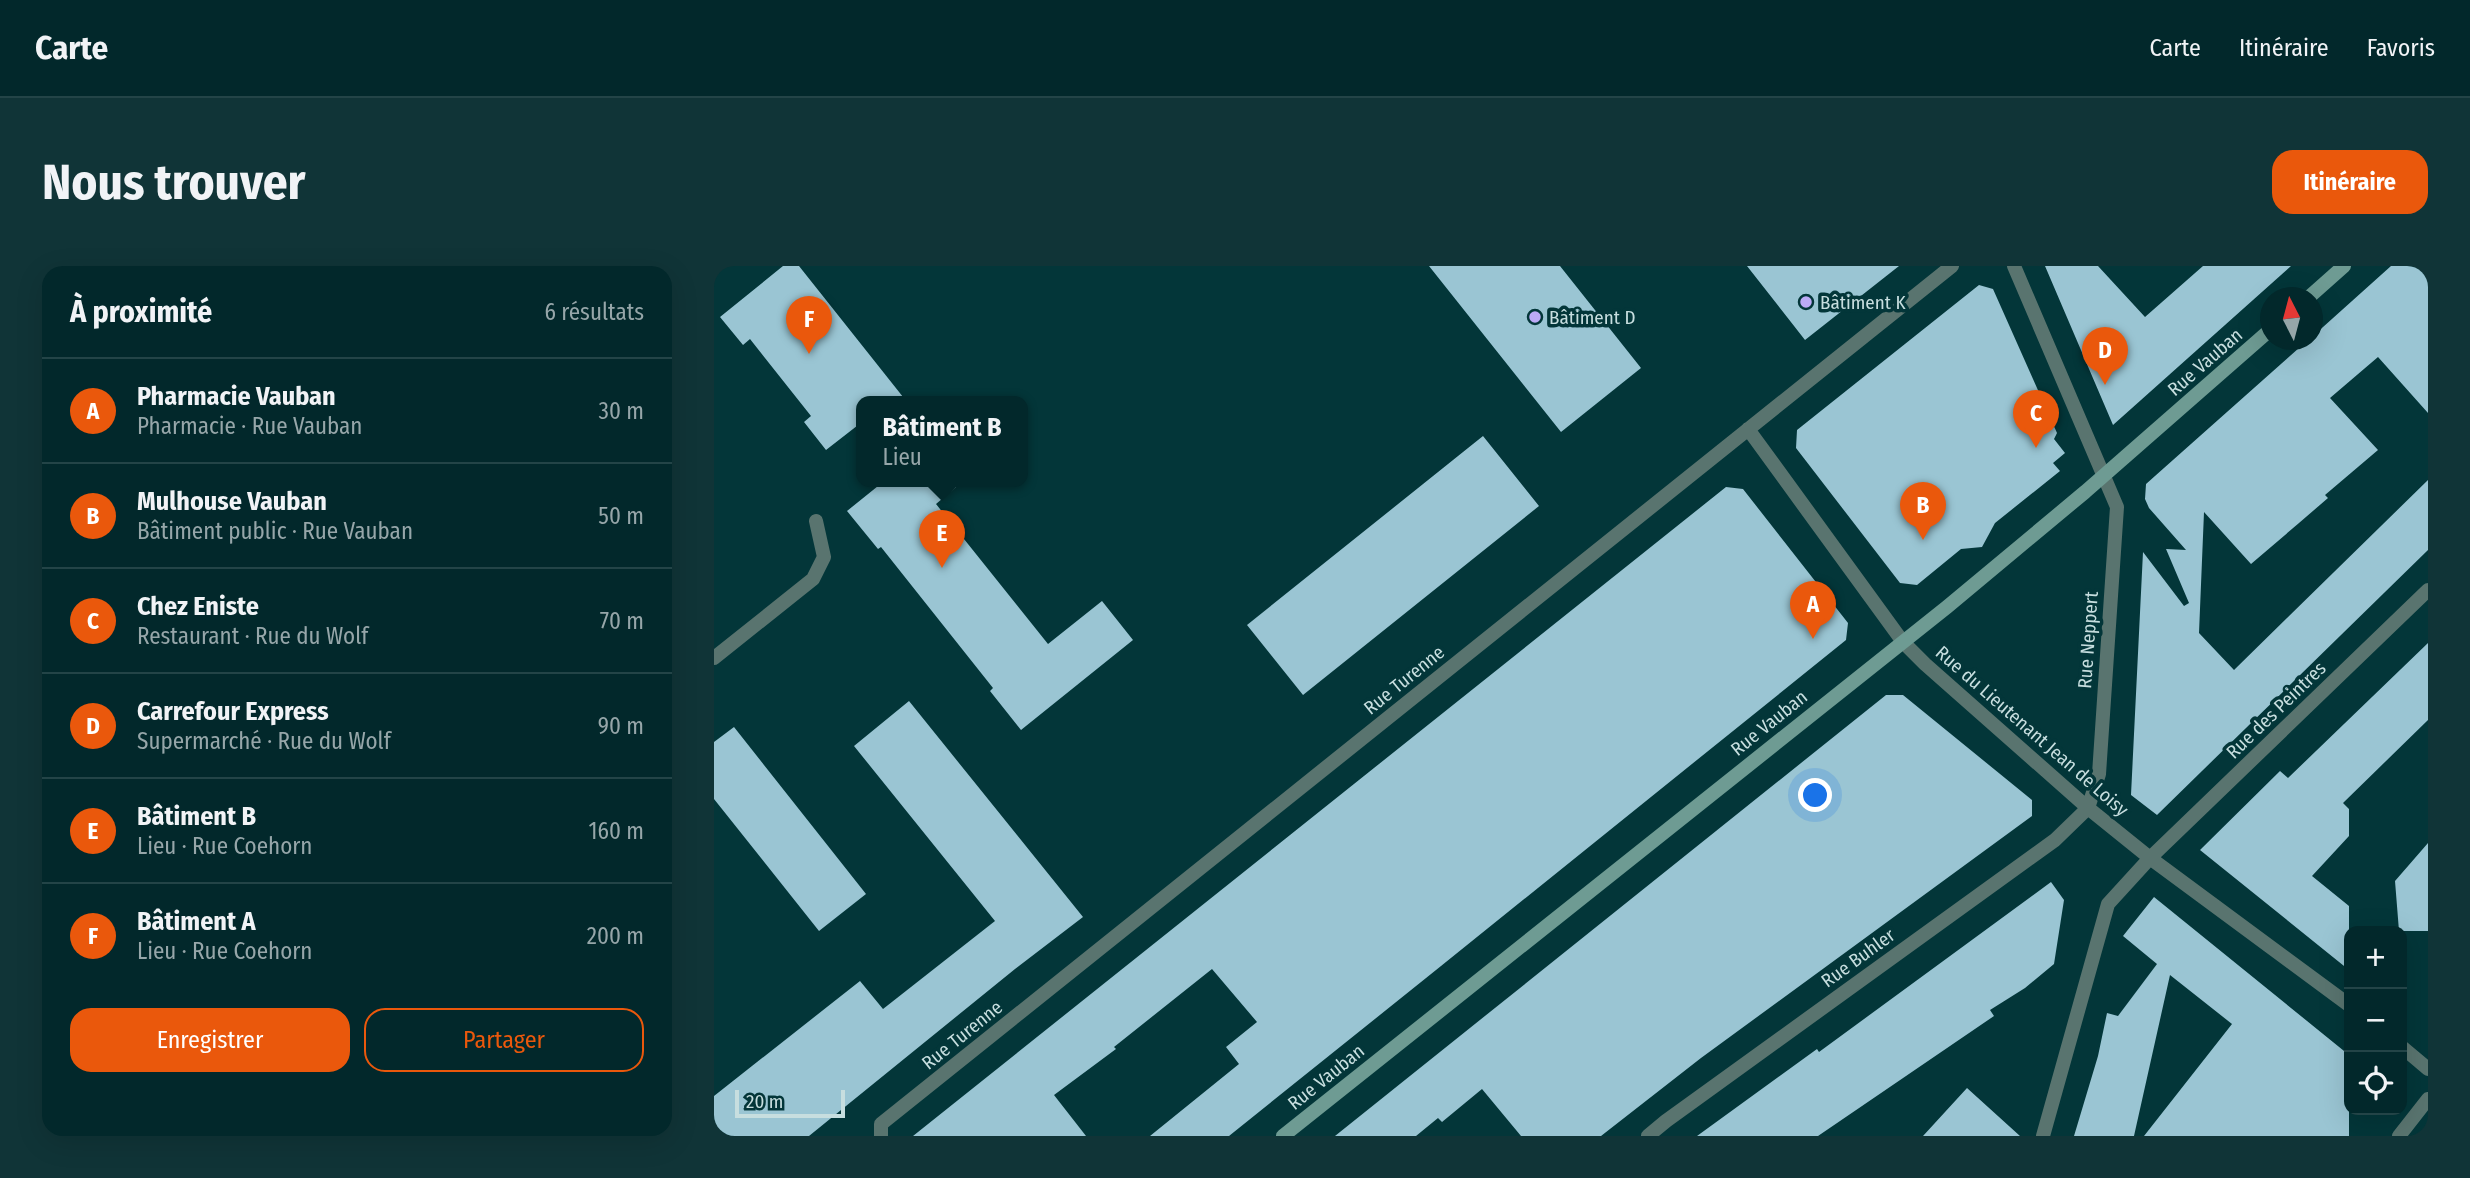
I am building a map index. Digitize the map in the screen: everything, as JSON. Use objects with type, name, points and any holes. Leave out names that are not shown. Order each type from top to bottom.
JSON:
[{"type":"main road","points":[[2320,287],[2344,266]]},
{"type":"main road","name":"Rue Vauban","points":[[1283,1136],[1903,642],[2103,477],[2260,339]]},
{"type":"street","name":"Rue Turenne","points":[[881,1130],[1952,266]]},
{"type":"street","name":"Rue Neppert","points":[[2014,266],[2117,507],[2099,774],[2088,808]]},
{"type":"street","name":"Rue du Lieutenant Jean de Loisy","points":[[1748,429],[1903,642],[1925,664],[2088,808],[2150,858],[2344,1001]]},
{"type":"street","points":[[714,658],[813,579],[824,557],[816,521]]},
{"type":"street","name":"Rue des Peintres","points":[[2150,858],[2428,590]]},
{"type":"street","name":"Rue Buhler","points":[[1648,1136],[1665,1121],[2055,840],[2088,808]]},
{"type":"street","points":[[2043,1136],[2108,904],[2150,858]]},
{"type":"street","points":[[2407,1051],[2428,1069]]},
{"type":"street","points":[[2399,1136],[2428,1099]]},
{"type":"building","points":[[783,266],[799,266],[902,396],[856,396],[856,427],[826,450],[804,422],[811,416],[750,339],[743,345],[720,317]]},
{"type":"building","name":"Bâtiment D","points":[[1429,266],[1560,266],[1641,368],[1561,432]]},
{"type":"building","name":"Bâtiment K","points":[[1747,266],[1899,266],[1805,340]]},
{"type":"building","points":[[2045,266],[2098,266],[2145,317],[2203,266],[2291,266],[2267,287],[2260,287],[2260,294],[2113,425]]},
{"type":"building","points":[[2391,266],[2428,266],[2428,413],[2378,357],[2330,398],[2378,450],[2325,495],[2328,498],[2251,564],[2204,512],[2199,633],[2234,670],[2428,480],[2428,550],[2157,815],[2131,795],[2143,552],[2184,606],[2189,603],[2166,549],[2186,550],[2149,508],[2145,499],[2146,484],[2297,350],[2323,350],[2323,327]]},
{"type":"building","points":[[1979,285],[1993,289],[2057,433],[2054,439],[2065,453],[2053,463],[2060,471],[1995,523],[1982,547],[1961,549],[1917,585],[1900,583],[1796,448],[1797,430]]},
{"type":"building","points":[[1483,436],[1539,506],[1303,695],[1247,625]]},
{"type":"building","points":[[877,487],[956,487],[936,504],[1048,644],[1102,601],[1133,640],[1021,730],[990,691],[993,688],[881,547],[878,549],[847,511]]},
{"type":"building","points":[[1726,487],[1743,489],[1848,623],[1846,640],[1229,1136],[1150,1136],[1239,1064],[1226,1047],[1257,1022],[1212,969],[1114,1047],[1116,1049],[1054,1095],[1086,1136],[913,1136]]},
{"type":"building","points":[[2428,643],[2428,720],[2343,803],[2349,809],[2349,836],[2312,876],[2349,906],[2349,926],[2344,926],[2344,966],[2200,850],[2280,771],[2288,778]]},
{"type":"building","points":[[1886,695],[1903,695],[2032,800],[2032,816],[1701,1058],[1601,1136],[1521,1136],[1482,1089],[1442,1122],[1438,1118],[1416,1136],[1335,1136]]},
{"type":"building","points":[[909,701],[1083,917],[809,1136],[714,1136],[714,1096],[860,981],[883,1009],[995,921],[854,746]]},
{"type":"building","points":[[734,727],[866,894],[819,931],[714,799],[714,742]]},
{"type":"building","points":[[2428,843],[2428,931],[2407,931],[2407,926],[2399,926],[2395,881]]},
{"type":"building","points":[[2051,882],[2064,900],[2054,964],[2025,988],[1990,1010],[1994,1016],[1818,1136],[1697,1136],[1817,1049],[1819,1052]]},
{"type":"building","points":[[2154,897],[2344,1051],[2344,1115],[2349,1115],[2349,1136],[2144,1136],[2232,1024],[2170,975],[2134,1136],[2074,1136],[2098,1056],[2107,1013],[2118,1016],[2157,964],[2123,936]]},
{"type":"building","points":[[1967,1088],[2020,1136],[1923,1136]]},
{"type":"place","name":"Bâtiment K","points":[[1806,302]]},
{"type":"place","name":"Bâtiment D","points":[[1535,317]]},
{"type":"place","name":"Bâtiment A","points":[[809,354]]},
{"type":"place","name":"Carrefour Express","points":[[2105,385]]},
{"type":"place","name":"Chez Eniste","points":[[2036,448]]},
{"type":"place","name":"Mulhouse Vauban","points":[[1923,540]]},
{"type":"place","name":"Bâtiment B","points":[[942,568]]},
{"type":"place","name":"Pharmacie Vauban","points":[[1813,639]]}]
